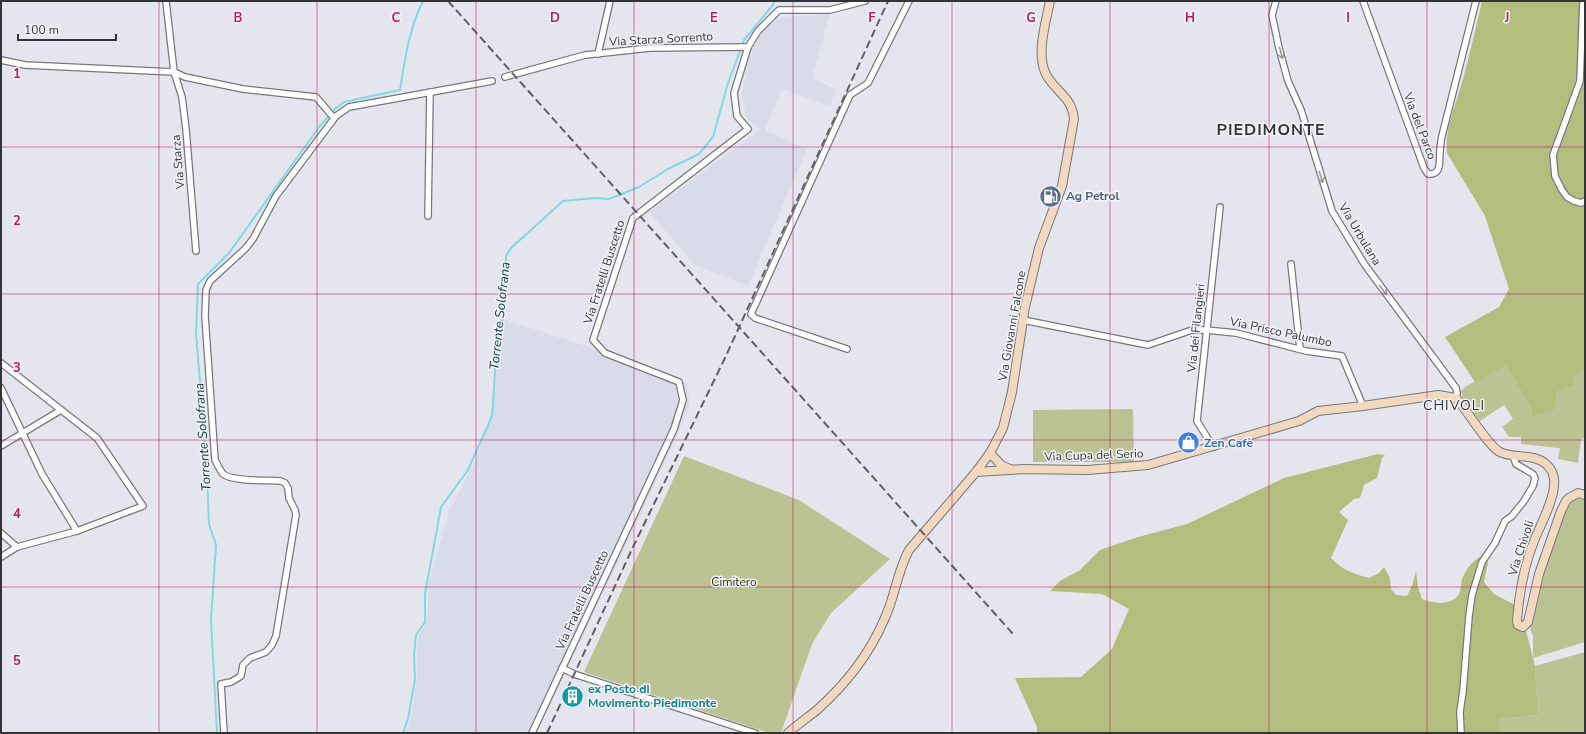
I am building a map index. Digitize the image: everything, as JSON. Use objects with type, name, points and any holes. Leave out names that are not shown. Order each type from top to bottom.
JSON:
[{"type":"street","name":"Via Starza","points":[[166,1],[174,72],[182,97],[186,129],[196,250]]},
{"type":"street","points":[[598,54],[610,1]]},
{"type":"street","name":"Via Fratelli Buscetto","points":[[532,733],[674,429],[684,400],[679,382],[605,353],[594,340],[633,218],[748,129],[737,116],[734,93],[743,47],[779,10],[830,10],[865,1]]},
{"type":"street","points":[[847,349],[755,318],[751,314],[850,95],[868,83],[909,1]]},
{"type":"street","name":"Via Giovanni Falcone","points":[[788,733],[818,709],[843,685],[866,656],[885,619],[900,571],[909,550],[976,472],[990,453],[1003,428],[1010,404],[1023,320],[1039,248],[1062,186],[1074,119],[1070,102],[1046,75],[1041,58],[1050,1]]},
{"type":"street","name":"Via Urbulana","points":[[1276,1],[1272,15],[1288,81],[1301,110],[1332,212],[1365,265],[1456,388],[1456,398]]},
{"type":"street","name":"Via del Parco","points":[[1363,1],[1424,168],[1428,174],[1434,174],[1438,171],[1440,166],[1442,136],[1476,1]]},
{"type":"street","points":[[1583,1],[1580,81],[1553,155],[1555,176],[1562,190],[1567,197],[1574,201],[1581,203],[1585,201]]},
{"type":"street","name":"Via Starza Sorrento","points":[[505,77],[585,55],[650,48],[743,47]]},
{"type":"street","points":[[1,60],[25,65],[174,72],[185,77],[243,89],[316,97],[332,115]]},
{"type":"street","points":[[224,733],[221,684],[237,679],[241,676],[243,665],[250,658],[266,652],[272,645],[276,636],[296,515],[289,498],[288,488],[285,483],[281,481],[228,476],[223,473],[215,460],[208,364],[205,298],[206,290],[210,281],[245,249],[253,239],[276,196],[332,115],[349,107],[492,80]]},
{"type":"street","points":[[428,216],[430,92]]},
{"type":"street","name":"Via dei Filangieri","points":[[1213,447],[1197,421],[1220,206]]},
{"type":"street","points":[[1291,264],[1300,349]]},
{"type":"street","name":"Via Prisco Palumbo","points":[[1023,320],[1148,345],[1192,330],[1236,333],[1300,349],[1342,356],[1363,406]]},
{"type":"street","points":[[1,363],[97,438],[143,506],[77,531],[17,547],[1,557]]},
{"type":"street","points":[[1,388],[42,474],[77,531]]},
{"type":"street","name":"Via Cupa del Serio","points":[[976,472],[1010,470],[1087,470],[1148,465],[1299,421],[1318,411],[1438,395],[1456,398]]},
{"type":"street","name":"Via Chivoli","points":[[1456,398],[1494,449],[1505,454],[1530,457],[1542,461],[1550,468],[1554,480],[1553,493],[1524,572],[1517,621],[1519,626],[1526,626],[1528,622],[1539,574],[1566,501],[1574,494],[1585,495]]},
{"type":"street","points":[[1,446],[61,410]]},
{"type":"street","points":[[990,453],[1001,465],[1010,470]]},
{"type":"street","points":[[1461,733],[1460,712],[1472,594],[1482,562],[1495,543],[1505,521],[1512,516],[1524,501],[1533,486],[1535,478],[1533,474],[1516,464],[1513,456]]},
{"type":"street","points":[[1,533],[17,547]]},
{"type":"street","points":[[562,668],[574,674],[755,733]]},
{"type":"shaded area","points":[[830,14],[812,78],[836,89],[830,106],[782,89],[765,130],[807,149],[748,286],[695,265],[649,212],[761,129],[746,118],[742,92],[749,58],[756,43],[766,29],[781,17]]},
{"type":"shaded area","points":[[503,319],[669,373],[688,384],[689,408],[646,503],[537,733],[406,733],[411,718],[417,679],[417,647],[419,634],[423,629],[427,618],[429,583],[449,511],[476,460],[491,414]]},
{"type":"green space","points":[[1482,1],[1585,1],[1585,371],[1573,376],[1574,386],[1557,392],[1555,410],[1532,417],[1532,410],[1506,366],[1475,382],[1445,337],[1499,307],[1509,289],[1485,216],[1447,153],[1447,134],[1449,125],[1471,50]]},
{"type":"green space","points":[[1506,366],[1532,410],[1532,417],[1555,410],[1557,392],[1574,386],[1572,376],[1585,371],[1585,437],[1581,439],[1578,463],[1558,459],[1560,448],[1521,444],[1521,437],[1509,437],[1502,427],[1513,419],[1504,405],[1480,421],[1462,397],[1461,391],[1466,386]]},
{"type":"green space","points":[[1133,409],[1134,462],[1033,462],[1033,410]]},
{"type":"green space","points":[[1378,454],[1385,455],[1382,458],[1377,478],[1364,485],[1360,498],[1354,499],[1339,512],[1348,520],[1331,558],[1348,571],[1369,578],[1379,573],[1384,567],[1390,578],[1391,589],[1396,595],[1407,596],[1412,586],[1416,571],[1418,587],[1422,599],[1441,603],[1451,601],[1456,598],[1460,592],[1462,579],[1466,571],[1475,560],[1487,553],[1488,563],[1484,582],[1494,594],[1517,606],[1516,626],[1525,627],[1535,666],[1538,715],[1499,719],[1501,733],[1037,733],[1037,727],[1015,678],[1081,677],[1112,649],[1129,609],[1102,594],[1050,591],[1060,581],[1080,570],[1100,550],[1138,537],[1187,524],[1284,478]]},
{"type":"green space","name":"Cimitero","points":[[684,456],[799,500],[890,559],[831,613],[812,644],[781,733],[769,733],[584,672]]},
{"type":"green space","points":[[1575,498],[1585,500],[1585,642],[1533,658],[1533,636],[1529,626],[1539,586],[1568,503]]},
{"type":"green space","points":[[1585,652],[1585,733],[1501,733],[1499,719],[1538,715],[1535,666]]},
{"type":"waterway","name":"Torrente Solofrana","points":[[217,733],[211,619],[216,545],[209,524],[206,454],[196,334],[198,284],[229,253],[319,127],[336,108],[344,102],[400,90],[411,33],[423,1]]},
{"type":"waterway","name":"Torrente Solofrana","points":[[403,733],[408,719],[415,679],[414,655],[416,635],[425,622],[425,594],[441,507],[468,470],[492,416],[496,357],[504,309],[506,256],[511,248],[563,201],[595,198],[609,199],[639,187],[668,169],[699,154],[713,137],[728,83],[744,40],[773,5],[774,1]]},
{"type":"railway","points":[[448,1],[1013,634]]},
{"type":"railway","points":[[547,733],[633,547],[725,358],[888,1]]},
{"type":"place","name":"Ag Petrol","points":[[1051,196]]},
{"type":"place","name":"Zen Cafè","points":[[1189,443]]},
{"type":"place","name":"ex Posto di Movimento Piedimonte","points":[[573,696]]},
{"type":"district","name":"PIEDIMONTE","points":[[1271,130]]},
{"type":"district","name":"CHIVOLI","points":[[1454,405]]}]
